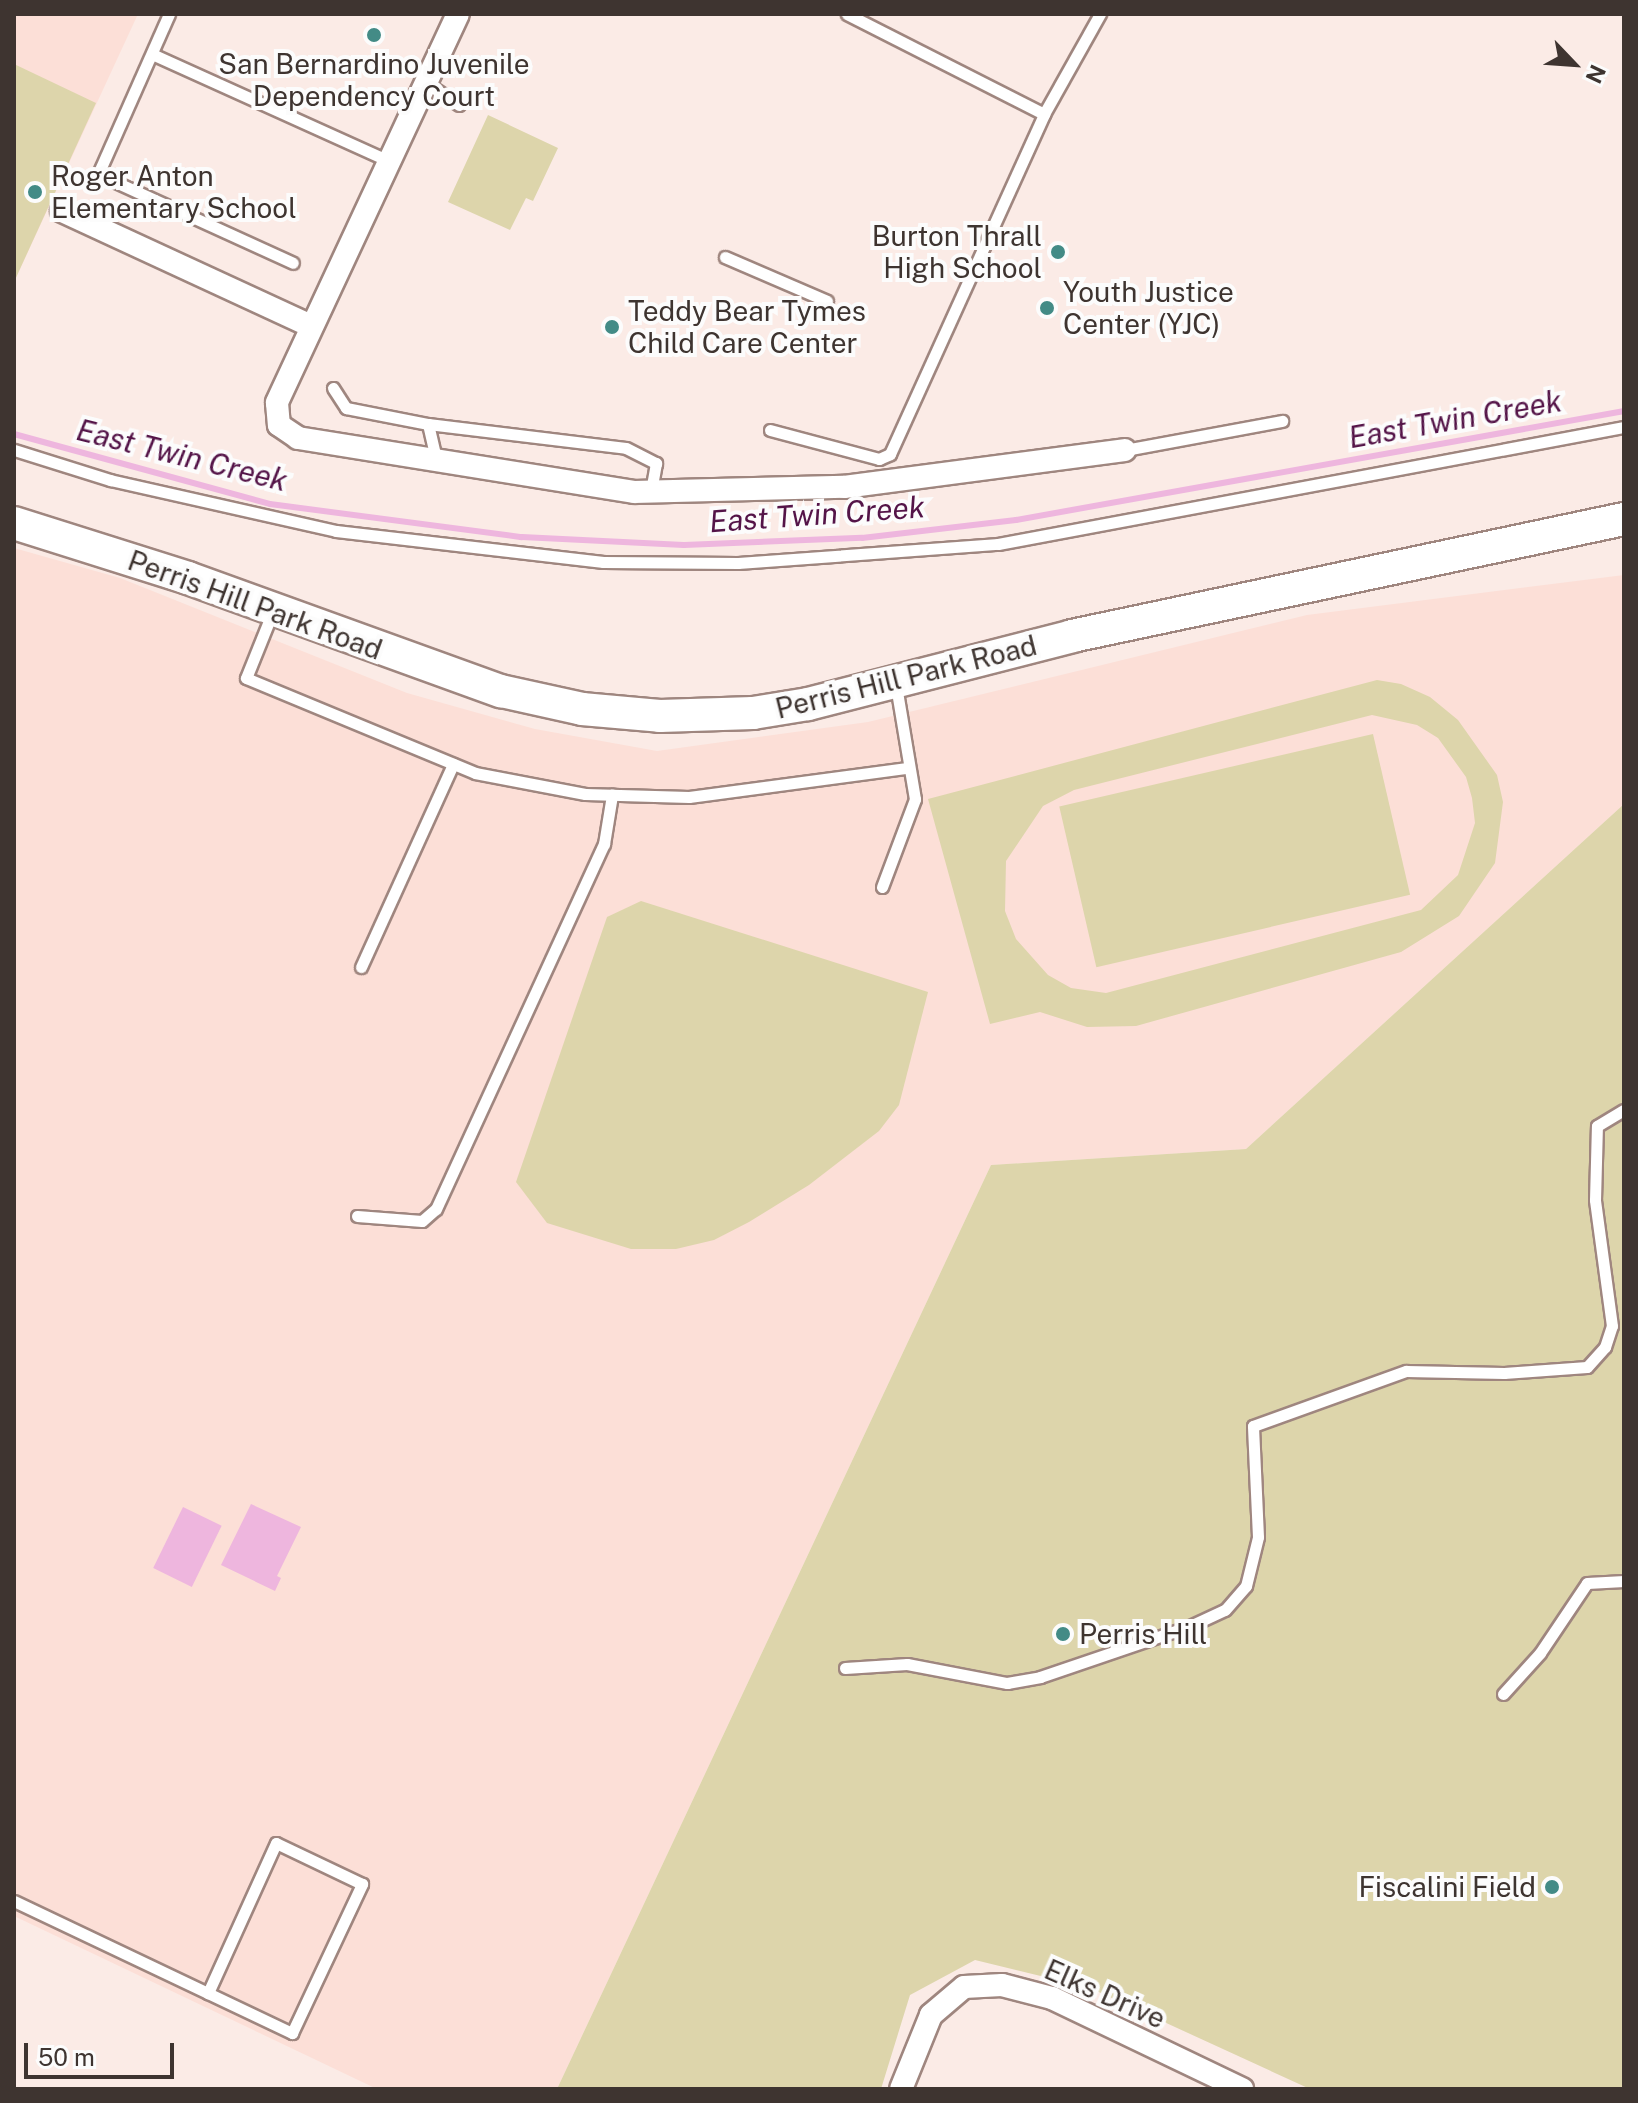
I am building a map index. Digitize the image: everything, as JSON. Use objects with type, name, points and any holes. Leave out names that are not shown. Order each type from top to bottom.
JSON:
[{"type":"street","points":[[458,14],[277,403],[279,425],[298,438],[437,462],[651,492],[844,487],[1125,450]]},
{"type":"street","points":[[62,211],[311,326]]},
{"type":"street","name":"Perris Hill Park Road","points":[[14,523],[501,691],[582,709],[660,716],[753,713],[895,682],[1072,636],[1624,519]]},
{"type":"street","name":"Elks Drive","points":[[901,2089],[931,2015],[964,1987],[1002,1985],[1052,1998],[1242,2089]]},
{"type":"lane","points":[[169,14],[98,174],[293,263]]},
{"type":"lane","points":[[847,14],[1044,114]]},
{"type":"lane","points":[[770,430],[879,459],[890,454],[1044,114],[1100,14]]},
{"type":"lane","points":[[152,54],[389,161]]},
{"type":"lane","points":[[425,82],[459,105]]},
{"type":"lane","points":[[725,257],[827,301]]},
{"type":"lane","points":[[333,388],[346,408],[428,424],[626,448],[656,463],[651,492]]},
{"type":"lane","points":[[1125,450],[1282,421]]},
{"type":"lane","points":[[428,424],[437,462]]},
{"type":"lane","points":[[14,450],[110,480],[336,531],[603,562],[738,563],[998,544],[1624,427]]},
{"type":"lane","points":[[273,610],[246,678],[453,764],[510,781],[612,795],[689,797],[907,768]]},
{"type":"lane","points":[[882,887],[915,799],[907,768],[895,682]]},
{"type":"lane","points":[[361,967],[453,764]]},
{"type":"lane","points":[[357,1216],[422,1221],[436,1209],[604,844],[612,795]]},
{"type":"lane","points":[[845,1668],[907,1664],[1007,1683],[1040,1677],[1190,1626],[1225,1610],[1246,1586],[1258,1537],[1253,1426],[1406,1371],[1504,1373],[1587,1367],[1605,1347],[1612,1326],[1595,1200],[1597,1126],[1624,1110]]},
{"type":"lane","points":[[1503,1694],[1540,1653],[1587,1583],[1624,1581]]},
{"type":"lane","points":[[14,1901],[292,2033],[362,1884],[276,1843],[208,1993]]},
{"type":"shaded area","name":"Roger Anton Elementary School","points":[[14,14],[138,14],[14,282]]},
{"type":"shaded area","points":[[14,64],[96,103],[14,282]]},
{"type":"shaded area","points":[[488,115],[558,148],[533,201],[526,198],[510,230],[448,202]]},
{"type":"shaded area","points":[[14,548],[120,578],[407,693],[535,729],[657,751],[868,722],[1307,615],[1624,575],[1624,804],[1246,1149],[991,1165],[557,2089],[377,2089],[14,1916]]},
{"type":"shaded area","points":[[1377,680],[1401,684],[1430,697],[1458,720],[1497,775],[1503,802],[1495,863],[1459,916],[1401,952],[1136,1026],[1087,1027],[1040,1012],[990,1024],[928,799]],"holes":[[[1372,715],[1417,725],[1438,738],[1466,777],[1475,823],[1458,875],[1421,910],[1106,993],[1071,988],[1048,975],[1016,939],[1005,911],[1006,861],[1043,806],[1074,790]]]},
{"type":"shaded area","points":[[1373,734],[1410,895],[1096,967],[1059,806]]},
{"type":"shaded area","points":[[1624,804],[1624,2089],[1310,2089],[1090,1988],[975,1960],[910,1995],[881,2089],[557,2089],[991,1165],[1246,1149]]},
{"type":"shaded area","points":[[641,901],[928,992],[899,1105],[879,1131],[809,1185],[749,1222],[714,1240],[676,1249],[631,1249],[547,1223],[516,1182],[607,917]]},
{"type":"shaded area","points":[[251,1504],[301,1527],[277,1576],[281,1578],[275,1591],[221,1565]]},
{"type":"shaded area","points":[[183,1507],[222,1526],[192,1587],[153,1568]]},
{"type":"waterway","name":"East Twin Creek","points":[[14,434],[270,504],[522,537],[684,545],[862,538],[1016,520],[1624,411]]},
{"type":"place","name":"San Bernardino Juvenile Dependency Court","points":[[374,35]]},
{"type":"place","name":"Roger Anton Elementary School","points":[[35,192]]},
{"type":"place","name":"Burton Thrall High School","points":[[1058,252]]},
{"type":"place","name":"Youth Justice Center (YJC)","points":[[1047,308]]},
{"type":"place","name":"Teddy Bear Tymes Child Care Center","points":[[612,327]]},
{"type":"place","name":"Perris Hill","points":[[1063,1634]]},
{"type":"place","name":"Fiscalini Field","points":[[1552,1887]]}]
